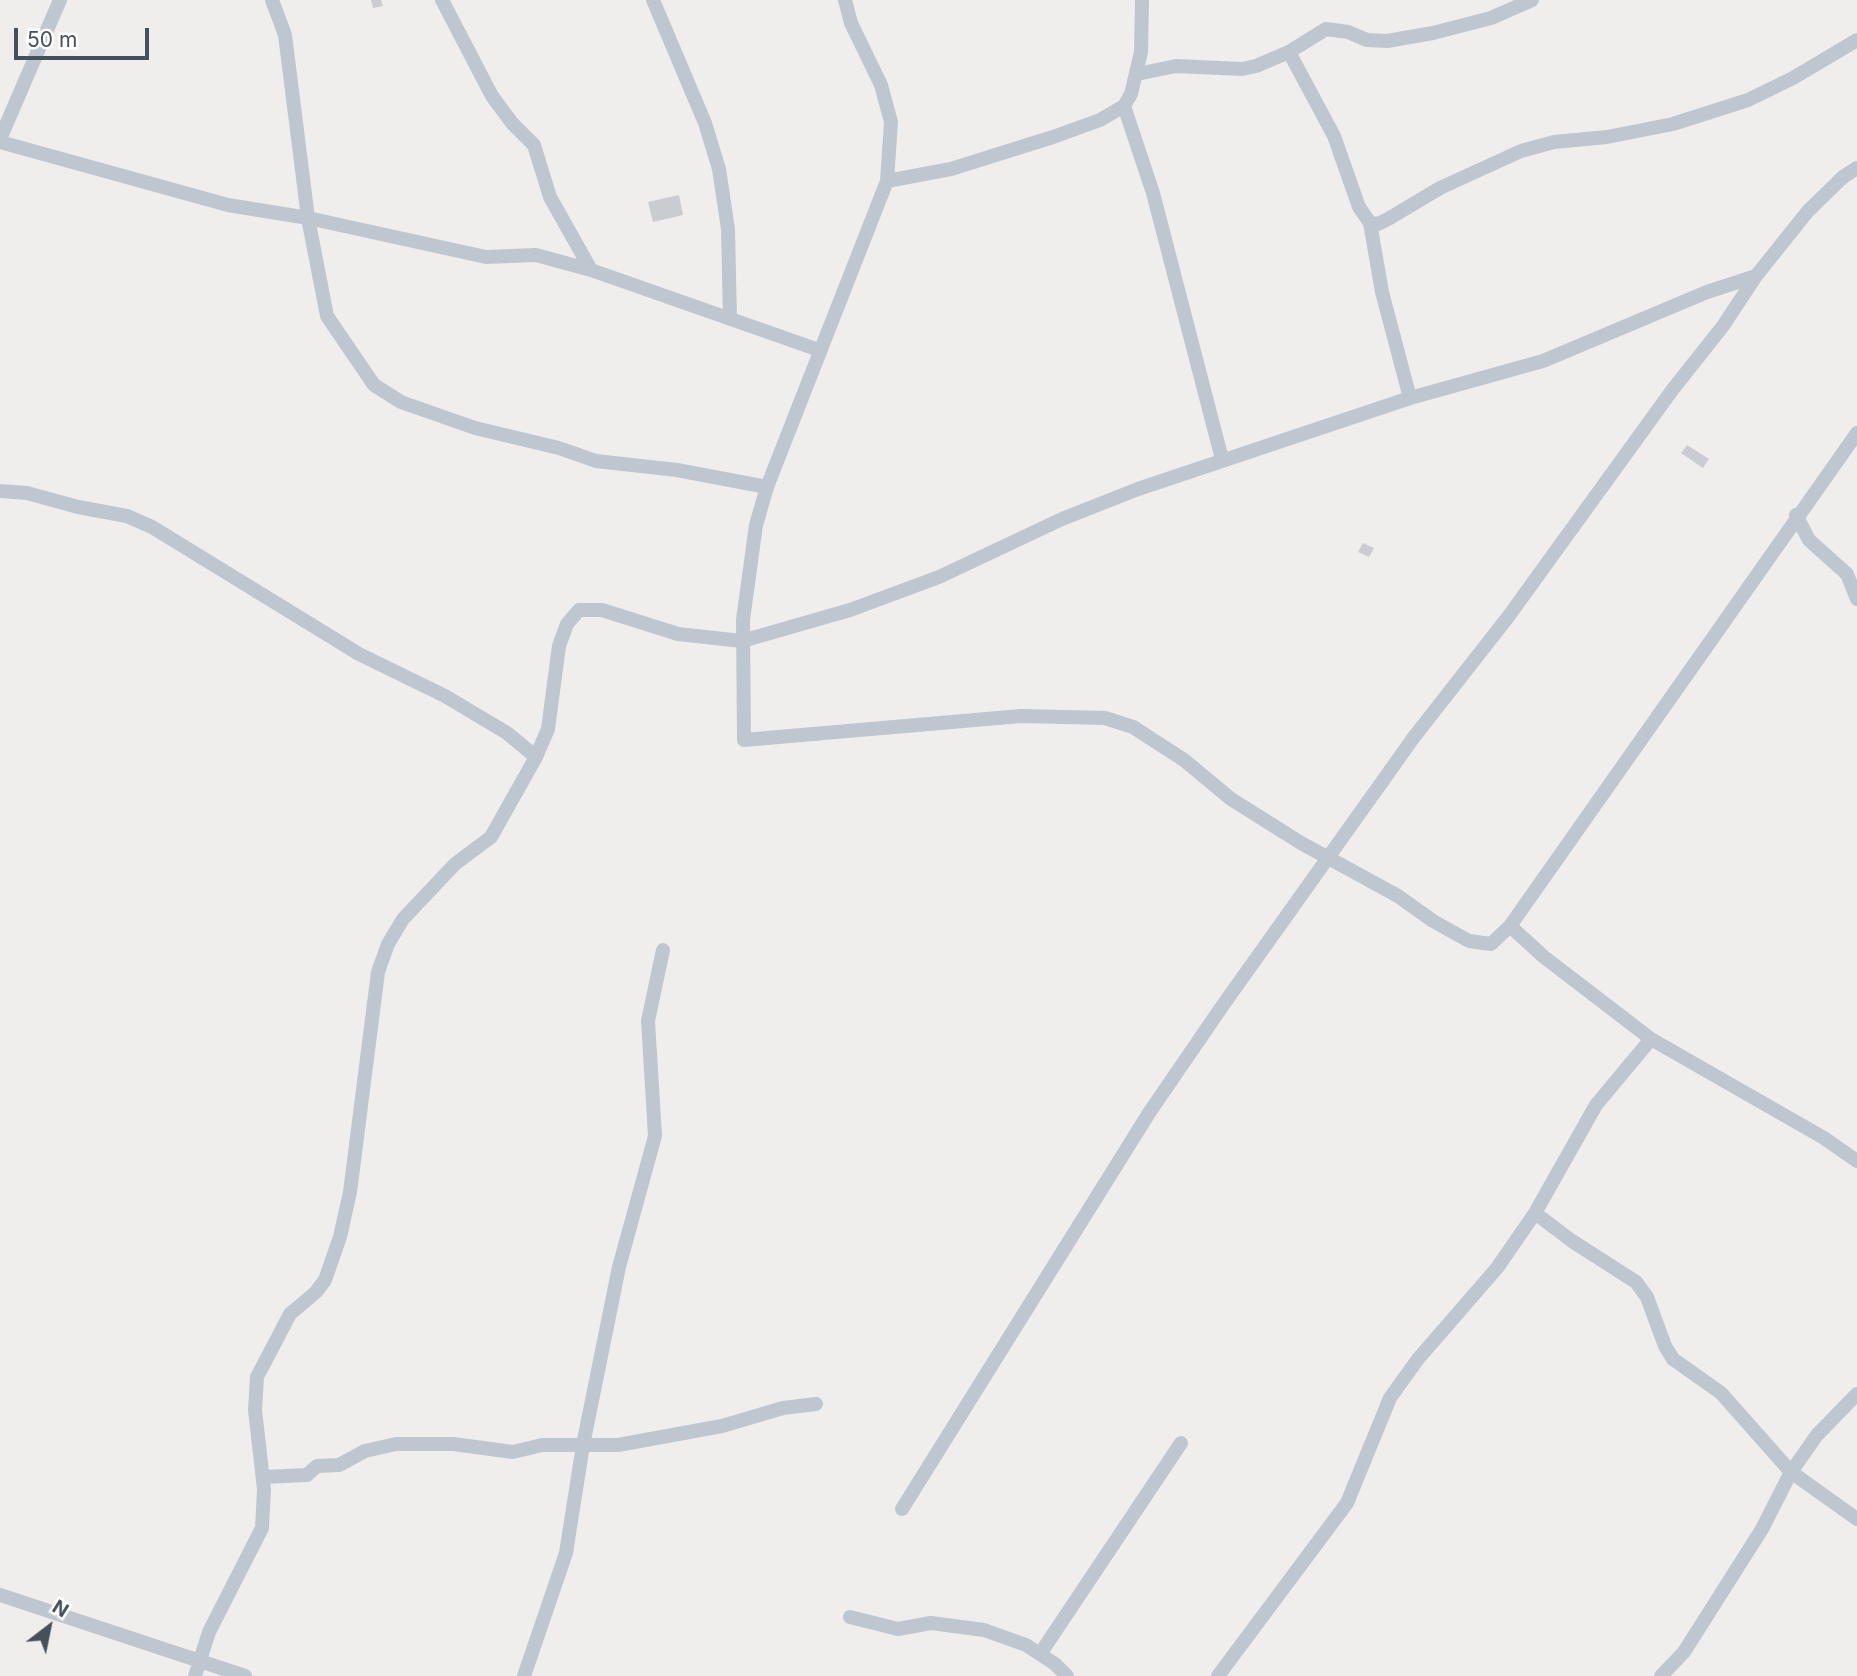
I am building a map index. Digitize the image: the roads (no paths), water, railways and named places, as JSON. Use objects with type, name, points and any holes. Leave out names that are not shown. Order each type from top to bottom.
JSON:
[{"type":"street","points":[[60,0],[0,141],[228,205],[308,218],[468,254],[485,257],[536,256],[591,270],[819,350]]},
{"type":"street","points":[[272,0],[285,34],[308,218],[327,316],[367,376],[389,396],[475,428],[559,447],[596,461],[677,470],[766,486]]},
{"type":"street","points":[[442,0],[492,96],[512,123],[534,145],[550,197],[591,270]]},
{"type":"street","points":[[653,0],[705,123],[719,169],[728,229],[730,319]]},
{"type":"street","points":[[845,0],[850,23],[881,85],[891,122],[887,181],[864,245],[819,350],[766,486],[747,575],[742,641],[744,740],[1021,716],[1105,718],[1133,727],[1184,760],[1231,799],[1469,941],[1491,944],[1510,926],[1796,515],[1857,433]]},
{"type":"street","points":[[1142,0],[1141,52],[1137,74],[1125,106],[1153,192],[1222,459]]},
{"type":"street","points":[[1137,74],[1176,66],[1242,69],[1289,52],[1326,29],[1387,41],[1491,18],[1532,0]]},
{"type":"street","points":[[1370,223],[1378,224],[1440,188],[1521,151],[1554,142],[1607,137],[1673,124],[1748,100],[1793,78],[1857,40]]},
{"type":"street","points":[[1289,52],[1334,136],[1359,207],[1370,223],[1381,292],[1410,398]]},
{"type":"street","points":[[887,181],[951,169],[1100,120],[1125,106]]},
{"type":"street","points":[[902,1509],[1149,1113],[1328,857],[1437,705],[1508,617],[1673,389],[1723,326],[1756,276],[1808,211],[1843,177],[1857,168]]},
{"type":"street","points":[[198,1669],[209,1632],[262,1528],[263,1478],[255,1410],[257,1377],[290,1314],[316,1292],[325,1279],[341,1237],[350,1192],[378,972],[388,944],[422,895],[455,863],[491,837],[536,757],[548,729],[559,646],[567,624],[579,610],[603,610],[678,634],[742,641],[850,610],[939,577],[1062,519],[1222,459],[1410,398],[1543,361],[1707,292],[1756,276]]},
{"type":"street","points":[[0,491],[27,493],[78,507],[127,516],[152,527],[359,654],[445,696],[507,733],[536,757]]},
{"type":"street","points":[[1796,515],[1810,540],[1847,574],[1857,599]]},
{"type":"street","points":[[1510,926],[1544,957],[1651,1039],[1824,1138],[1857,1161]]},
{"type":"street","points":[[524,1676],[566,1553],[583,1445],[619,1267],[655,1136],[648,1021],[663,950]]},
{"type":"street","points":[[1218,1676],[1347,1503],[1390,1398],[1418,1359],[1497,1268],[1535,1213],[1596,1105],[1651,1039]]},
{"type":"street","points":[[1535,1213],[1572,1241],[1636,1282],[1647,1297],[1665,1346],[1673,1359],[1721,1393],[1791,1472],[1857,1519]]},
{"type":"street","points":[[1661,1676],[1684,1652],[1762,1528],[1791,1472],[1818,1435],[1857,1394]]},
{"type":"street","points":[[263,1478],[307,1475],[317,1466],[339,1465],[365,1451],[396,1444],[453,1444],[513,1452],[542,1445],[618,1445],[723,1426],[783,1408],[816,1404]]},
{"type":"street","points":[[1040,1654],[1181,1443]]},
{"type":"street","points":[[0,1595],[198,1669],[245,1676]]},
{"type":"street","points":[[850,1617],[898,1629],[931,1623],[969,1627],[1006,1636],[1040,1654],[1067,1676]]}]
